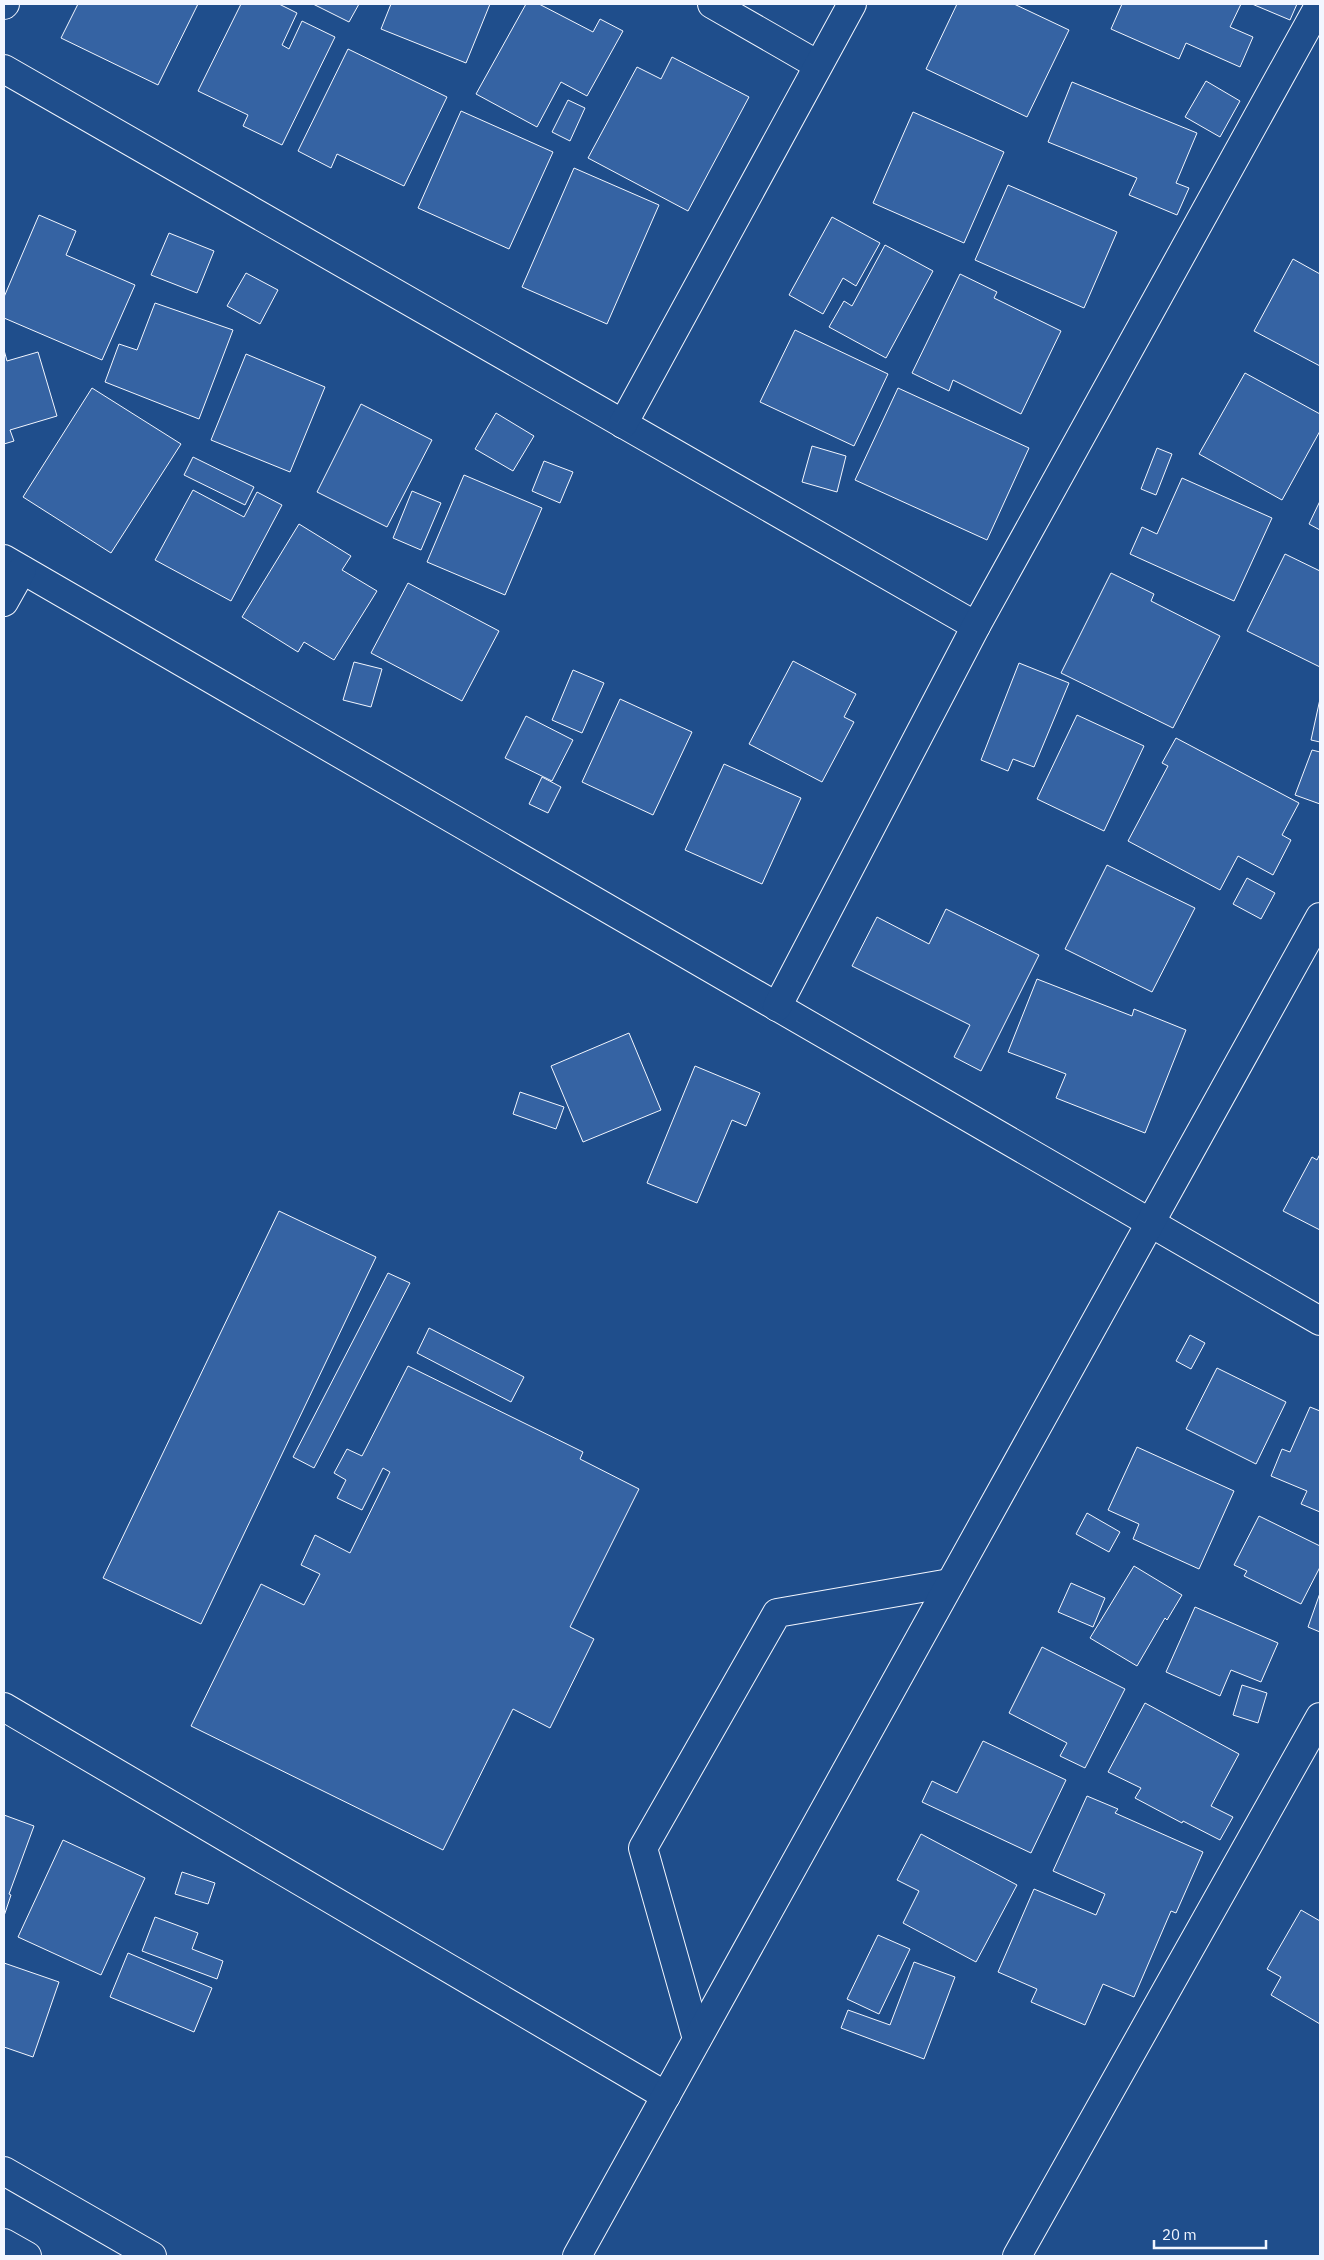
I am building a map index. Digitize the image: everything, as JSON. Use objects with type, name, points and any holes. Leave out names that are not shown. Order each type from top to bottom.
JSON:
[{"type":"street","points":[[712,4],[818,65]]},
{"type":"street","points":[[622,424],[852,4]]},
{"type":"street","points":[[777,1007],[976,626],[1320,4]]},
{"type":"street","points":[[4,69],[976,626]]},
{"type":"street","points":[[4,602],[13,564],[1320,1321]]},
{"type":"street","points":[[577,2256],[1320,917]]},
{"type":"street","points":[[697,2039],[643,1848],[777,1613],[950,1583]]},
{"type":"street","points":[[4,1706],[666,2096]]},
{"type":"street","points":[[1017,2256],[1320,1718]]},
{"type":"street","points":[[4,2171],[152,2256]]},
{"type":"street","points":[[4,2243],[27,2256]]},
{"type":"building","points":[[78,4],[198,4],[158,85],[61,38]]},
{"type":"building","points":[[241,4],[279,4],[297,13],[282,45],[289,49],[302,21],[335,37],[282,145],[243,126],[248,115],[198,91]]},
{"type":"building","points":[[313,4],[359,4],[349,22]]},
{"type":"building","points":[[391,4],[490,4],[466,63],[381,29]]},
{"type":"building","points":[[526,4],[539,4],[593,32],[600,19],[623,31],[587,96],[561,82],[537,127],[476,94]]},
{"type":"building","points":[[957,4],[1014,4],[1069,30],[1027,117],[926,69]]},
{"type":"building","points":[[1122,4],[1241,4],[1230,27],[1253,37],[1240,67],[1186,43],[1179,59],[1111,29]]},
{"type":"building","points":[[1252,4],[1297,4],[1290,20]]},
{"type":"building","points":[[348,49],[447,97],[404,186],[337,154],[331,168],[298,151]]},
{"type":"building","points":[[672,57],[749,97],[688,211],[588,158],[637,67],[661,79]]},
{"type":"building","points":[[1206,81],[1240,101],[1220,137],[1185,117]]},
{"type":"building","points":[[1072,82],[1197,133],[1176,183],[1189,188],[1177,215],[1129,195],[1137,178],[1048,142]]},
{"type":"building","points":[[568,100],[585,108],[570,141],[552,132]]},
{"type":"building","points":[[461,111],[553,152],[509,249],[418,208]]},
{"type":"building","points":[[913,112],[1004,152],[964,243],[873,203]]},
{"type":"building","points":[[574,168],[659,205],[607,324],[522,287]]},
{"type":"building","points":[[1008,185],[1117,232],[1084,308],[975,260]]},
{"type":"building","points":[[39,215],[76,231],[66,255],[135,285],[102,360],[4,318],[4,297]]},
{"type":"building","points":[[832,217],[880,243],[856,286],[843,278],[823,314],[789,295]]},
{"type":"building","points":[[169,233],[214,251],[197,293],[151,275]]},
{"type":"building","points":[[885,245],[933,271],[886,358],[829,327],[844,301],[852,306]]},
{"type":"building","points":[[1293,259],[1320,274],[1320,366],[1254,331]]},
{"type":"building","points":[[246,273],[278,290],[260,324],[227,306]]},
{"type":"building","points":[[960,274],[997,292],[994,298],[1061,331],[1021,414],[953,380],[949,391],[912,373]]},
{"type":"building","points":[[155,303],[233,330],[199,419],[105,382],[119,344],[137,350]]},
{"type":"building","points":[[795,330],[888,374],[854,446],[760,402]]},
{"type":"building","points":[[4,350],[7,361],[38,352],[57,416],[10,430],[14,441],[4,444]]},
{"type":"building","points":[[246,354],[325,387],[290,472],[211,440]]},
{"type":"building","points":[[1245,373],[1320,414],[1320,431],[1282,500],[1199,454]]},
{"type":"building","points":[[92,388],[181,444],[111,553],[23,497]]},
{"type":"building","points":[[898,388],[1029,448],[987,540],[855,480]]},
{"type":"building","points":[[361,404],[432,440],[387,527],[317,492]]},
{"type":"building","points":[[496,413],[534,436],[513,471],[475,449]]},
{"type":"building","points":[[812,446],[846,456],[837,492],[802,482]]},
{"type":"building","points":[[1157,448],[1172,454],[1156,495],[1141,489]]},
{"type":"building","points":[[193,457],[254,487],[245,505],[184,475]]},
{"type":"building","points":[[544,461],[573,472],[560,503],[532,491]]},
{"type":"building","points":[[464,475],[542,508],[505,595],[427,562]]},
{"type":"building","points":[[1182,478],[1272,518],[1234,601],[1130,554],[1142,527],[1157,534]]},
{"type":"building","points":[[193,490],[244,517],[257,492],[282,505],[231,601],[155,560]]},
{"type":"building","points":[[412,491],[441,503],[421,550],[393,538]]},
{"type":"building","points":[[1320,501],[1320,530],[1309,524]]},
{"type":"building","points":[[299,524],[351,556],[342,570],[377,591],[334,660],[304,642],[298,652],[242,617]]},
{"type":"building","points":[[1285,554],[1320,571],[1320,667],[1247,631]]},
{"type":"building","points":[[1111,573],[1154,594],[1151,601],[1220,636],[1173,728],[1061,673]]},
{"type":"building","points":[[408,583],[499,631],[462,701],[371,653]]},
{"type":"building","points":[[793,661],[856,694],[844,717],[854,722],[822,782],[749,744]]},
{"type":"building","points":[[354,662],[382,669],[371,707],[343,700]]},
{"type":"building","points":[[1019,663],[1069,683],[1034,767],[1013,759],[1008,771],[981,760]]},
{"type":"building","points":[[573,670],[604,683],[582,733],[552,720]]},
{"type":"building","points":[[620,699],[692,732],[653,815],[582,782]]},
{"type":"building","points":[[1320,699],[1320,742],[1311,740]]},
{"type":"building","points":[[1077,715],[1144,746],[1104,831],[1037,799]]},
{"type":"building","points":[[526,716],[573,740],[552,781],[505,758]]},
{"type":"building","points":[[1176,738],[1299,803],[1282,835],[1291,840],[1273,875],[1238,856],[1220,890],[1128,841],[1168,766],[1162,763]]},
{"type":"building","points":[[1312,750],[1320,752],[1320,804],[1295,795]]},
{"type":"building","points":[[724,764],[801,798],[762,884],[685,850]]},
{"type":"building","points":[[542,777],[561,787],[548,813],[529,804]]},
{"type":"building","points":[[1107,865],[1195,908],[1152,992],[1065,949]]},
{"type":"building","points":[[1247,878],[1275,893],[1261,919],[1233,904]]},
{"type":"building","points":[[946,909],[1039,955],[981,1071],[954,1057],[970,1025],[852,966],[877,917],[929,944]]},
{"type":"building","points":[[1037,979],[1132,1016],[1134,1009],[1186,1030],[1145,1133],[1056,1098],[1066,1074],[1008,1052]]},
{"type":"building","points":[[629,1033],[661,1110],[583,1142],[551,1066]]},
{"type":"building","points":[[695,1066],[760,1093],[746,1126],[732,1120],[697,1203],[647,1183]]},
{"type":"building","points":[[520,1092],[564,1107],[556,1129],[513,1114]]},
{"type":"building","points":[[1320,1154],[1320,1230],[1283,1211],[1312,1157],[1317,1160]]},
{"type":"building","points":[[279,1211],[376,1257],[201,1624],[103,1578]]},
{"type":"building","points":[[388,1273],[410,1283],[314,1468],[293,1457]]},
{"type":"building","points":[[429,1328],[524,1377],[511,1402],[417,1353]]},
{"type":"building","points":[[1190,1335],[1205,1343],[1191,1369],[1176,1361]]},
{"type":"building","points":[[408,1366],[583,1452],[580,1459],[639,1489],[570,1627],[594,1639],[550,1728],[513,1709],[443,1850],[191,1726],[261,1584],[304,1605],[320,1574],[301,1565],[315,1535],[350,1553],[390,1472],[383,1468],[362,1510],[337,1498],[346,1480],[334,1473],[347,1449],[362,1456]]},
{"type":"building","points":[[1217,1368],[1286,1402],[1256,1464],[1186,1429]]},
{"type":"building","points":[[1310,1407],[1320,1411],[1320,1512],[1301,1504],[1307,1491],[1271,1476],[1282,1449],[1290,1452]]},
{"type":"building","points":[[1137,1447],[1234,1491],[1199,1569],[1133,1539],[1139,1524],[1108,1510]]},
{"type":"building","points":[[1087,1513],[1120,1532],[1109,1552],[1076,1534]]},
{"type":"building","points":[[1259,1516],[1320,1546],[1320,1567],[1301,1604],[1244,1576],[1247,1571],[1234,1565]]},
{"type":"building","points":[[1134,1566],[1182,1595],[1167,1620],[1165,1618],[1137,1666],[1090,1638]]},
{"type":"building","points":[[1071,1583],[1105,1598],[1093,1627],[1058,1612]]},
{"type":"building","points":[[1320,1593],[1320,1632],[1308,1627]]},
{"type":"building","points":[[1195,1607],[1278,1643],[1261,1682],[1231,1670],[1220,1696],[1166,1672]]},
{"type":"building","points":[[1042,1647],[1125,1689],[1085,1768],[1060,1756],[1067,1743],[1009,1713]]},
{"type":"building","points":[[1242,1685],[1267,1693],[1258,1723],[1233,1715]]},
{"type":"building","points":[[1145,1703],[1239,1754],[1211,1806],[1233,1817],[1220,1840],[1183,1821],[1182,1823],[1135,1798],[1141,1788],[1108,1772]]},
{"type":"building","points":[[983,1741],[1066,1780],[1031,1853],[922,1802],[932,1781],[957,1793]]},
{"type":"building","points":[[1087,1796],[1118,1809],[1115,1813],[1203,1852],[1176,1913],[1171,1911],[1134,1997],[1103,1984],[1085,2025],[1031,2002],[1037,1989],[998,1972],[1034,1889],[1096,1915],[1105,1894],[1053,1871]]},
{"type":"building","points":[[4,1815],[34,1826],[9,1894],[11,1895],[4,1916]]},
{"type":"building","points":[[921,1834],[1017,1885],[976,1962],[903,1923],[919,1891],[897,1880]]},
{"type":"building","points":[[63,1840],[145,1878],[101,1975],[18,1937]]},
{"type":"building","points":[[182,1872],[215,1883],[208,1904],[175,1894]]},
{"type":"building","points":[[1301,1910],[1320,1921],[1320,2024],[1271,1995],[1281,1977],[1267,1969]]},
{"type":"building","points":[[155,1917],[198,1933],[192,1949],[223,1961],[217,1979],[142,1951]]},
{"type":"building","points":[[878,1935],[910,1949],[879,2014],[847,1999]]},
{"type":"building","points":[[128,1953],[212,1988],[194,2032],[110,1997]]},
{"type":"building","points":[[914,1962],[955,1977],[924,2059],[841,2028],[848,2010],[890,2025]]},
{"type":"building","points":[[4,1963],[59,1982],[33,2057],[4,2047]]}]
